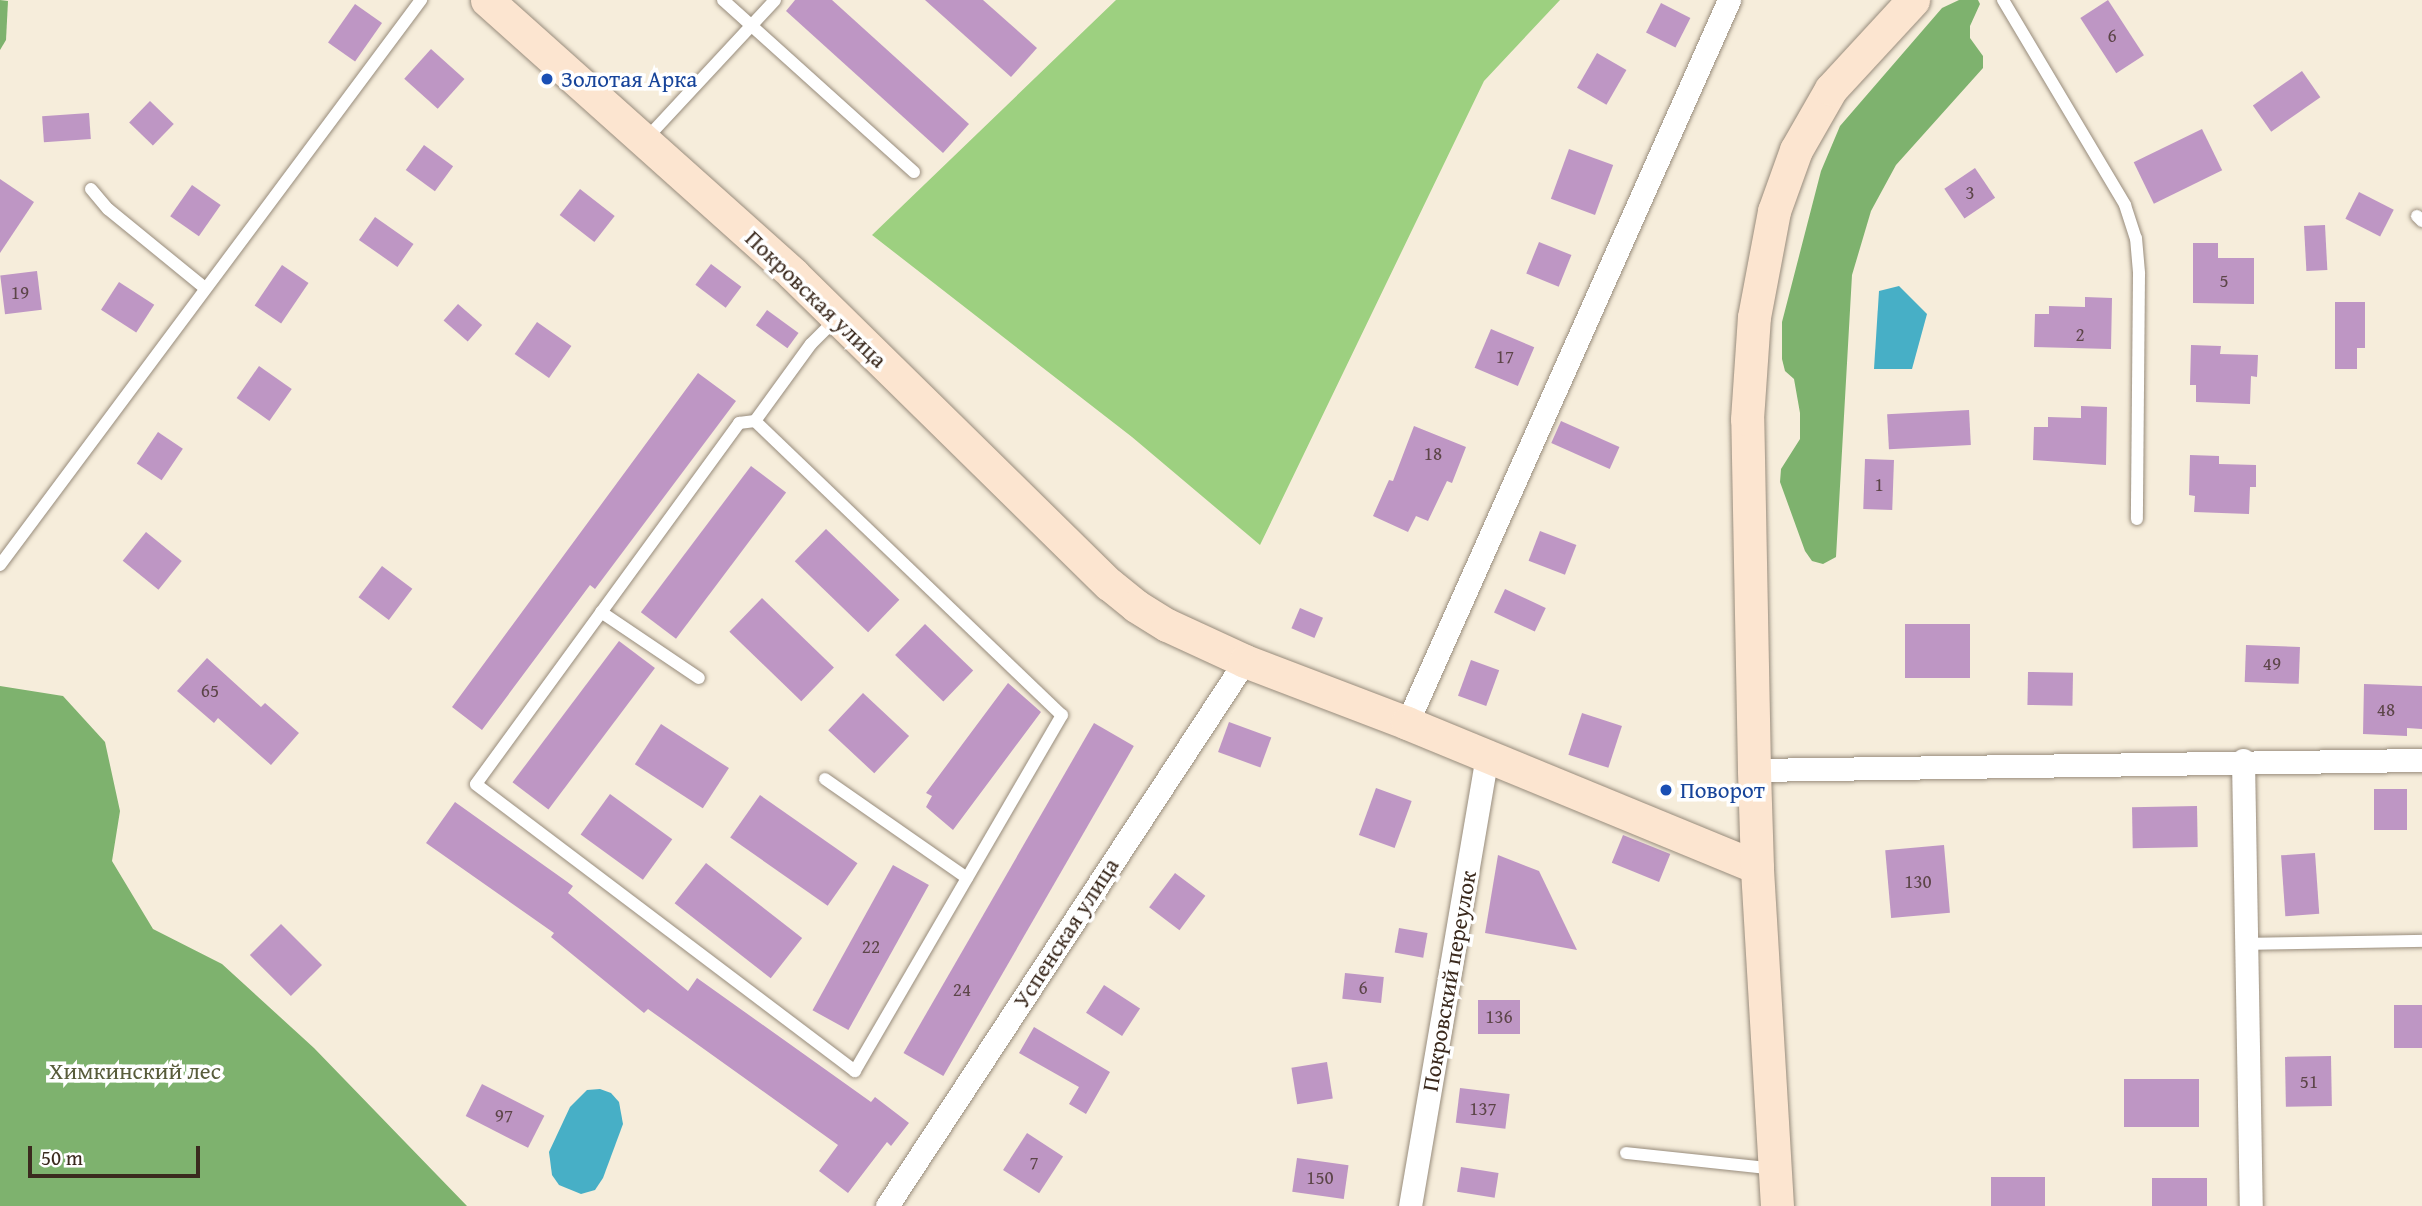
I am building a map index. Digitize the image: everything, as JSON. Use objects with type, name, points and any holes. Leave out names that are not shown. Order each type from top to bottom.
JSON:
[{"type":"street","name":"Покровская улица","points":[[487,0],[793,274],[1109,584],[1136,606],[1167,625],[1245,661],[1407,723],[1757,867]]},
{"type":"street","points":[[1407,723],[1730,0]]},
{"type":"street","points":[[1777,1206],[1757,867],[1754,769],[1747,419],[1754,317],[1774,211],[1796,150],[1831,89],[1913,0]]},
{"type":"street","name":"Успенская улица","points":[[887,1206],[1245,661]]},
{"type":"street","name":"Покровский переулок","points":[[1410,1206],[1487,756]]},
{"type":"street","points":[[1754,769],[2422,760]]},
{"type":"street","points":[[2243,761],[2251,1206]]},
{"type":"lane","points":[[0,565],[421,0]]},
{"type":"lane","points":[[723,0],[914,172]]},
{"type":"lane","points":[[645,140],[775,0]]},
{"type":"lane","points":[[2003,0],[2125,205],[2136,238],[2139,274],[2137,519]]},
{"type":"lane","points":[[90,189],[108,209],[205,288]]},
{"type":"lane","points":[[755,421],[1062,715],[855,1071],[476,784],[739,423],[755,421],[811,344],[837,319]]},
{"type":"lane","points":[[601,612],[699,678]]},
{"type":"lane","points":[[825,779],[967,878]]},
{"type":"lane","points":[[2246,944],[2422,941]]},
{"type":"lane","points":[[1626,1153],[1776,1169]]},
{"type":"green space","points":[[0,0],[8,1],[6,40],[0,50]]},
{"type":"green space","points":[[1116,0],[1560,0],[1484,81],[1260,545],[1132,437],[872,235]]},
{"type":"green space","points":[[1959,0],[1978,0],[1980,4],[1970,26],[1970,38],[1983,56],[1983,68],[1896,165],[1871,211],[1852,275],[1836,557],[1823,564],[1812,561],[1805,551],[1780,482],[1781,469],[1800,439],[1800,413],[1794,379],[1785,371],[1782,359],[1782,322],[1821,171],[1840,126],[1942,8]]},
{"type":"green space","name":"Химкинский лес","points":[[0,686],[63,696],[105,742],[120,811],[112,861],[153,929],[222,964],[314,1048],[467,1206],[0,1206]]},
{"type":"water","points":[[1899,286],[1927,314],[1912,369],[1874,369],[1879,291]]},
{"type":"water","points":[[600,1089],[611,1093],[619,1102],[623,1124],[603,1178],[595,1190],[581,1194],[559,1185],[552,1175],[549,1152],[570,1107],[587,1090]]},
{"type":"building","points":[[795,0],[832,0],[969,124],[943,153],[786,11]]},
{"type":"building","points":[[925,0],[983,0],[1037,48],[1011,77]]},
{"type":"building","points":[[2108,0],[2144,55],[2116,73],[2080,18]]},
{"type":"building","points":[[1661,3],[1690,18],[1675,47],[1646,32]]},
{"type":"building","points":[[355,4],[382,23],[355,61],[328,43]]},
{"type":"building","points":[[431,49],[464,79],[438,109],[404,79]]},
{"type":"building","points":[[1597,53],[1626,70],[1606,105],[1577,88]]},
{"type":"building","points":[[2302,71],[2320,97],[2271,132],[2253,105]]},
{"type":"building","points":[[150,101],[174,124],[153,146],[129,123]]},
{"type":"building","points":[[89,113],[91,139],[44,142],[42,116]]},
{"type":"building","points":[[2202,129],[2222,170],[2154,204],[2134,162]]},
{"type":"building","points":[[424,145],[453,166],[435,191],[406,170]]},
{"type":"building","points":[[1569,149],[1613,165],[1595,215],[1551,199]]},
{"type":"building","points":[[1975,168],[1995,198],[1964,219],[1944,189]]},
{"type":"building","points":[[0,179],[34,202],[0,253]]},
{"type":"building","points":[[192,185],[221,205],[199,236],[170,216]]},
{"type":"building","points":[[580,189],[615,216],[594,242],[560,215]]},
{"type":"building","points":[[2359,192],[2394,210],[2380,236],[2345,219]]},
{"type":"building","points":[[375,217],[414,244],[397,267],[359,240]]},
{"type":"building","points":[[2325,225],[2327,270],[2306,271],[2304,226]]},
{"type":"building","points":[[1539,242],[1571,255],[1559,287],[1526,274]]},
{"type":"building","points":[[2193,243],[2218,243],[2218,258],[2254,258],[2254,304],[2193,303]]},
{"type":"building","points":[[711,264],[741,287],[726,308],[695,285]]},
{"type":"building","points":[[282,265],[309,283],[281,324],[255,306]]},
{"type":"building","points":[[37,271],[42,310],[5,314],[0,276]]},
{"type":"building","points":[[119,282],[154,305],[136,333],[101,310]]},
{"type":"building","points":[[2085,297],[2112,298],[2111,349],[2034,347],[2035,314],[2049,314],[2049,306],[2085,307]]},
{"type":"building","points":[[2335,302],[2365,302],[2365,348],[2357,348],[2357,369],[2335,369]]},
{"type":"building","points":[[458,304],[482,325],[468,342],[444,321]]},
{"type":"building","points":[[767,310],[799,333],[787,348],[756,325]]},
{"type":"building","points":[[537,322],[571,346],[549,378],[515,354]]},
{"type":"building","points":[[1491,329],[1534,347],[1518,386],[1475,368]]},
{"type":"building","points":[[2191,345],[2221,346],[2220,354],[2258,355],[2257,377],[2251,376],[2250,404],[2196,402],[2196,385],[2190,385]]},
{"type":"building","points":[[259,366],[292,389],[269,421],[237,398]]},
{"type":"building","points":[[698,373],[736,401],[595,589],[590,585],[482,730],[452,707]]},
{"type":"building","points":[[2081,406],[2107,407],[2106,465],[2033,460],[2034,427],[2048,427],[2048,417],[2081,418]]},
{"type":"building","points":[[1969,410],[1971,445],[1889,449],[1887,414]]},
{"type":"building","points":[[1561,421],[1619,447],[1610,469],[1551,443]]},
{"type":"building","points":[[1414,426],[1466,447],[1452,483],[1447,481],[1428,521],[1416,516],[1408,532],[1373,516],[1389,480],[1393,481]]},
{"type":"building","points":[[158,432],[183,449],[162,480],[137,464]]},
{"type":"building","points":[[2190,455],[2219,456],[2219,464],[2256,465],[2256,487],[2250,487],[2249,514],[2194,512],[2195,496],[2189,495]]},
{"type":"building","points":[[1865,459],[1894,460],[1892,510],[1863,509]]},
{"type":"building","points":[[751,466],[786,492],[676,639],[641,612]]},
{"type":"building","points":[[826,529],[899,600],[868,632],[795,561]]},
{"type":"building","points":[[1540,531],[1576,545],[1565,575],[1529,561]]},
{"type":"building","points":[[146,532],[182,561],[158,590],[123,561]]},
{"type":"building","points":[[382,566],[412,589],[389,620],[359,597]]},
{"type":"building","points":[[1505,589],[1546,608],[1535,632],[1494,613]]},
{"type":"building","points":[[762,598],[834,667],[801,701],[729,632]]},
{"type":"building","points":[[1300,608],[1323,618],[1314,638],[1291,628]]},
{"type":"building","points":[[925,624],[973,671],[943,701],[895,655]]},
{"type":"building","points":[[1905,624],[1970,624],[1970,678],[1905,678]]},
{"type":"building","points":[[619,641],[655,668],[548,809],[512,782]]},
{"type":"building","points":[[2246,645],[2300,647],[2299,684],[2245,682]]},
{"type":"building","points":[[207,658],[261,707],[265,703],[299,733],[271,765],[218,718],[214,723],[177,691]]},
{"type":"building","points":[[1471,660],[1499,670],[1486,706],[1458,696]]},
{"type":"building","points":[[2028,672],[2073,673],[2072,706],[2027,705]]},
{"type":"building","points":[[1008,683],[1041,712],[953,830],[926,807],[932,796],[926,793]]},
{"type":"building","points":[[2364,684],[2422,686],[2422,729],[2407,728],[2407,736],[2363,734]]},
{"type":"building","points":[[863,693],[909,736],[874,773],[828,730]]},
{"type":"building","points":[[1582,713],[1622,726],[1608,768],[1568,755]]},
{"type":"building","points":[[1229,722],[1271,737],[1260,767],[1218,752]]},
{"type":"building","points":[[1094,723],[1134,746],[943,1076],[904,1053]]},
{"type":"building","points":[[661,724],[729,768],[703,808],[635,764]]},
{"type":"building","points":[[1376,788],[1412,801],[1395,848],[1359,835]]},
{"type":"building","points":[[2374,789],[2407,789],[2407,830],[2374,830]]},
{"type":"building","points":[[610,794],[672,839],[643,880],[581,834]]},
{"type":"building","points":[[760,795],[857,863],[828,906],[730,838]]},
{"type":"building","points":[[455,802],[573,886],[568,893],[688,991],[697,978],[871,1102],[875,1097],[909,1123],[891,1146],[887,1142],[848,1193],[819,1171],[838,1145],[648,1009],[644,1013],[551,937],[554,933],[426,843]]},
{"type":"building","points":[[2197,806],[2198,847],[2133,848],[2132,807]]},
{"type":"building","points":[[1623,835],[1670,854],[1659,882],[1612,863]]},
{"type":"building","points":[[1944,845],[1950,913],[1891,918],[1885,850]]},
{"type":"building","points":[[2315,853],[2319,914],[2285,916],[2281,855]]},
{"type":"building","points":[[1498,855],[1539,871],[1577,950],[1485,933]]},
{"type":"building","points":[[706,863],[802,938],[771,978],[675,903]]},
{"type":"building","points":[[893,865],[929,885],[848,1030],[813,1010]]},
{"type":"building","points":[[1175,873],[1205,896],[1179,930],[1149,907]]},
{"type":"building","points":[[281,924],[322,965],[291,996],[250,955]]},
{"type":"building","points":[[1399,928],[1428,933],[1423,958],[1395,953]]},
{"type":"building","points":[[1345,973],[1384,977],[1381,1003],[1342,999]]},
{"type":"building","points":[[1104,985],[1140,1008],[1122,1036],[1086,1013]]},
{"type":"building","points":[[1478,1000],[1520,1000],[1520,1034],[1478,1034]]},
{"type":"building","points":[[2394,1005],[2422,1005],[2422,1048],[2394,1048]]},
{"type":"building","points":[[1034,1027],[1110,1072],[1086,1114],[1069,1104],[1079,1087],[1019,1053]]},
{"type":"building","points":[[2331,1056],[2332,1106],[2286,1107],[2285,1057]]},
{"type":"building","points":[[1327,1062],[1333,1099],[1297,1104],[1291,1068]]},
{"type":"building","points":[[2124,1079],[2199,1079],[2199,1127],[2124,1127]]},
{"type":"building","points":[[482,1084],[544,1116],[528,1148],[466,1116]]},
{"type":"building","points":[[1460,1088],[1510,1094],[1505,1129],[1456,1123]]},
{"type":"building","points":[[1027,1133],[1063,1156],[1039,1193],[1003,1170]]},
{"type":"building","points":[[1297,1158],[1348,1165],[1344,1199],[1292,1192]]},
{"type":"building","points":[[1461,1167],[1499,1173],[1495,1198],[1457,1192]]},
{"type":"building","points":[[1991,1177],[2045,1177],[2045,1206],[1991,1206]]},
{"type":"building","points":[[2152,1178],[2207,1178],[2207,1206],[2152,1206]]},
{"type":"place","name":"Золотая Арка","points":[[547,79]]},
{"type":"place","name":"Поворот","points":[[1666,790]]}]
